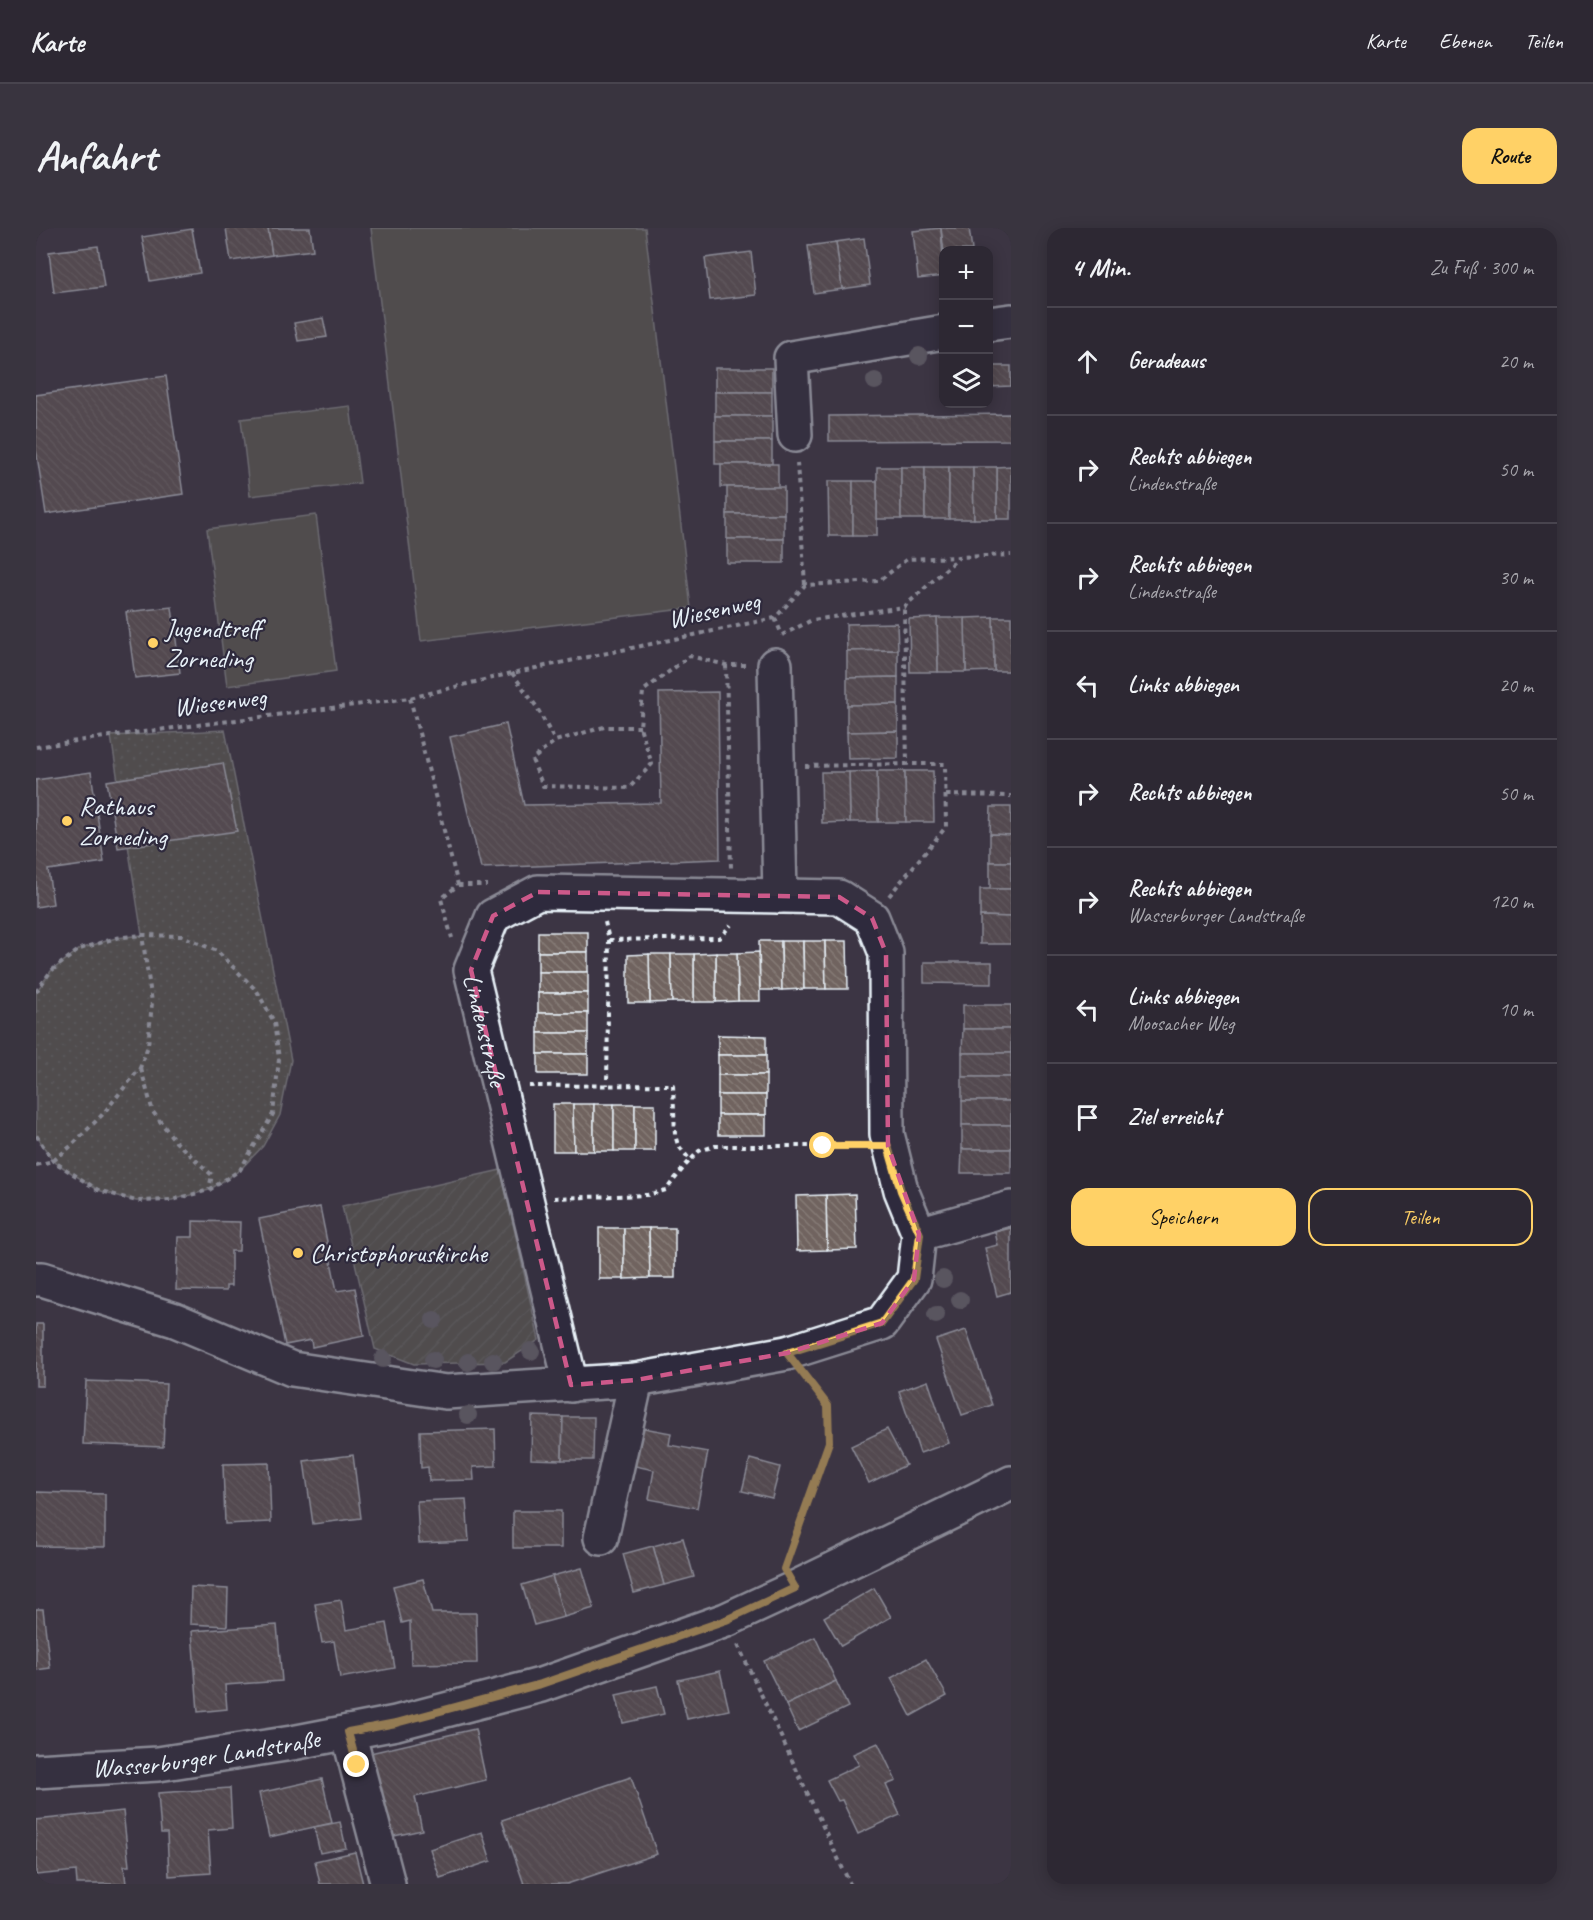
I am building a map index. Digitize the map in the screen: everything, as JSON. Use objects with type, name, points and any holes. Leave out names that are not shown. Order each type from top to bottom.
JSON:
[{"type":"street","points":[[993,323],[1011,321]]},
{"type":"street","points":[[795,435],[791,358],[939,333]]},
{"type":"street","points":[[778,650],[777,766],[780,896]]},
{"type":"street","name":"Lindenstraße","points":[[571,1385],[471,970],[493,916],[538,892],[588,893],[732,909],[780,896],[839,897],[872,918]]},
{"type":"street","points":[[36,1279],[175,1320],[292,1369],[446,1392],[636,1380],[787,1353],[882,1323],[914,1279],[920,1234],[901,1191],[888,1146],[886,953],[872,918]]},
{"type":"street","points":[[920,1234],[1011,1208]]},
{"type":"street","points":[[601,1539],[636,1380]]},
{"type":"street","name":"Wasserburger Landstraße","points":[[36,1771],[158,1764],[292,1743],[406,1720],[541,1684],[726,1620],[1011,1483]]},
{"type":"street","points":[[348,1732],[388,1884]]},
{"type":"path","points":[[795,435],[805,585],[879,581],[907,559],[1011,555]]},
{"type":"path","points":[[778,650],[812,620],[904,608],[960,557]]},
{"type":"path","name":"Wiesenweg","points":[[36,747],[410,698],[512,673],[775,618],[805,585]]},
{"type":"path","points":[[904,608],[908,764]]},
{"type":"path","points":[[775,618],[778,650]]},
{"type":"path","points":[[609,940],[719,938],[732,909],[726,665],[690,656],[643,691],[640,727],[652,764],[629,788],[543,786],[532,760],[555,741],[604,727],[640,727]]},
{"type":"path","points":[[512,673],[536,706],[555,741]]},
{"type":"path","points":[[410,698],[458,885],[441,899],[458,962],[471,970]]},
{"type":"path","points":[[777,766],[945,764],[946,827],[872,918]]},
{"type":"path","points":[[946,795],[1011,796]]},
{"type":"path","points":[[588,893],[604,921],[609,940],[607,1085]]},
{"type":"path","points":[[36,993],[51,971],[80,949],[116,938],[142,935],[182,936],[217,951],[257,991],[274,1022],[279,1059],[273,1114],[240,1170],[208,1190],[172,1200],[136,1200],[98,1190],[53,1161],[36,1135]]},
{"type":"path","points":[[36,1165],[53,1161],[71,1146],[102,1116],[141,1068],[148,1046],[152,1002],[142,935]]},
{"type":"path","points":[[141,1068],[153,1112],[176,1142],[212,1175],[208,1190]]},
{"type":"path","points":[[499,1086],[673,1084],[675,1135],[678,1145],[690,1160]]},
{"type":"path","points":[[526,1199],[647,1195],[666,1190],[699,1151],[715,1146],[888,1146]]},
{"type":"path","points":[[787,1353],[828,1406],[829,1442],[784,1569],[795,1588]]},
{"type":"path","points":[[726,1620],[850,1884]]},
{"type":"highlighted area","points":[[538,892],[839,897],[872,918],[886,953],[888,1146],[919,1234],[914,1279],[882,1323],[787,1353],[636,1380],[571,1385],[471,970],[493,916]]},
{"type":"green space","points":[[371,228],[645,228],[691,608],[421,641]]},
{"type":"green space","points":[[350,406],[360,483],[250,496],[241,419]]},
{"type":"green space","points":[[316,515],[336,671],[227,686],[207,529]]},
{"type":"green space","points":[[225,730],[291,1060],[280,1115],[263,1146],[240,1170],[209,1190],[172,1200],[136,1201],[98,1190],[53,1161],[36,1135],[36,992],[51,971],[80,949],[116,938],[142,935],[111,736]]},
{"type":"green space","points":[[501,1170],[539,1340],[505,1362],[414,1364],[375,1349],[342,1206]]},
{"type":"building","points":[[226,228],[268,228],[272,255],[231,261]]},
{"type":"building","points":[[268,228],[310,228],[313,250],[272,255]]},
{"type":"building","points":[[941,228],[942,246],[939,246],[939,277],[918,279],[913,231]]},
{"type":"building","points":[[941,228],[969,228],[971,246],[943,246]]},
{"type":"building","points":[[192,229],[200,273],[150,281],[142,237]]},
{"type":"building","points":[[864,238],[870,285],[842,289],[836,242]]},
{"type":"building","points":[[836,242],[842,289],[814,293],[808,246]]},
{"type":"building","points":[[98,246],[104,287],[54,293],[49,252]]},
{"type":"building","points":[[751,252],[756,295],[710,300],[705,258]]},
{"type":"building","points":[[323,318],[327,337],[298,341],[294,323]]},
{"type":"building","points":[[993,366],[1011,366],[1011,386],[993,387]]},
{"type":"building","points":[[715,368],[772,368],[772,392],[715,392]]},
{"type":"building","points":[[166,376],[183,494],[46,514],[36,449],[36,395]]},
{"type":"building","points":[[715,392],[772,392],[772,416],[715,416]]},
{"type":"building","points":[[1011,414],[1011,440],[829,441],[829,416]]},
{"type":"building","points":[[715,416],[772,416],[772,441],[715,441]]},
{"type":"building","points":[[715,441],[772,441],[772,464],[715,464]]},
{"type":"building","points":[[721,464],[778,464],[778,487],[721,487]]},
{"type":"building","points":[[1011,466],[1011,519],[997,519],[997,467]]},
{"type":"building","points":[[877,467],[901,467],[901,519],[877,519]]},
{"type":"building","points":[[901,467],[925,467],[925,519],[901,519]]},
{"type":"building","points":[[925,467],[949,467],[949,519],[925,519]]},
{"type":"building","points":[[949,467],[973,467],[974,519],[949,519]]},
{"type":"building","points":[[973,467],[997,467],[997,519],[974,519]]},
{"type":"building","points":[[828,481],[853,481],[853,536],[829,536]]},
{"type":"building","points":[[853,481],[877,481],[877,536],[853,536]]},
{"type":"building","points":[[727,487],[784,487],[784,514],[727,514]]},
{"type":"building","points":[[727,514],[784,514],[784,539],[727,539]]},
{"type":"building","points":[[727,539],[784,539],[784,563],[727,563]]},
{"type":"building","name":"Jugendtreff Zorneding","points":[[172,607],[180,673],[135,678],[126,612]]},
{"type":"building","points":[[993,617],[1011,617],[1011,671],[994,671]]},
{"type":"building","points":[[993,617],[994,671],[966,672],[965,618]]},
{"type":"building","points":[[937,618],[965,618],[966,672],[938,672]]},
{"type":"building","points":[[937,618],[938,672],[910,672],[909,619]]},
{"type":"building","points":[[897,623],[898,650],[847,651],[846,624]]},
{"type":"building","points":[[898,650],[898,677],[847,678],[847,651]]},
{"type":"building","points":[[898,677],[898,704],[847,705],[847,678]]},
{"type":"building","points":[[718,692],[720,859],[481,868],[450,737],[506,724],[524,805],[661,803],[659,693]]},
{"type":"building","points":[[898,704],[898,731],[847,732],[847,705]]},
{"type":"building","points":[[898,731],[898,758],[848,759],[847,732]]},
{"type":"building","points":[[223,763],[237,831],[118,848],[107,781]]},
{"type":"building","points":[[877,771],[905,771],[906,822],[878,822]]},
{"type":"building","points":[[877,771],[878,822],[850,822],[849,772]]},
{"type":"building","points":[[905,771],[933,771],[934,822],[906,822]]},
{"type":"building","name":"Rathaus Zorneding","points":[[91,772],[104,862],[48,870],[53,904],[36,907],[36,780]]},
{"type":"building","points":[[821,772],[849,772],[850,822],[822,823]]},
{"type":"building","points":[[991,807],[1011,807],[1011,835],[990,834]]},
{"type":"building","points":[[990,834],[1011,835],[1011,862],[990,862]]},
{"type":"building","points":[[990,862],[1011,862],[1011,889],[990,889]]},
{"type":"building","points":[[980,889],[1011,889],[1011,917],[980,916]]},
{"type":"building","points":[[980,916],[1011,917],[1011,944],[980,944]]},
{"type":"building","points":[[538,932],[588,932],[588,952],[538,952]]},
{"type":"building","points":[[759,941],[781,941],[782,990],[760,990]]},
{"type":"building","points":[[781,941],[803,941],[804,989],[782,990]]},
{"type":"building","points":[[803,941],[825,941],[826,989],[804,989]]},
{"type":"building","points":[[825,941],[847,941],[848,989],[826,989]]},
{"type":"building","points":[[538,952],[588,952],[588,972],[538,972]]},
{"type":"building","points":[[759,952],[760,1001],[738,1001],[737,953]]},
{"type":"building","points":[[716,953],[737,953],[738,1001],[716,1002]]},
{"type":"building","points":[[716,953],[716,1002],[694,1002],[694,954]]},
{"type":"building","points":[[649,954],[671,954],[672,1002],[650,1003]]},
{"type":"building","points":[[649,954],[650,1003],[628,1003],[628,955]]},
{"type":"building","points":[[671,954],[694,954],[694,1002],[672,1002]]},
{"type":"building","points":[[924,962],[992,962],[992,984],[924,983]]},
{"type":"building","points":[[538,972],[588,972],[588,993],[538,993]]},
{"type":"building","points":[[538,993],[588,993],[588,1013],[538,1013]]},
{"type":"building","points":[[963,1005],[1011,1005],[1011,1029],[963,1029]]},
{"type":"building","points":[[538,1013],[588,1013],[588,1033],[538,1033]]},
{"type":"building","points":[[963,1029],[1011,1029],[1011,1053],[962,1053]]},
{"type":"building","points":[[538,1033],[588,1033],[588,1054],[538,1054]]},
{"type":"building","points":[[718,1035],[766,1036],[766,1055],[718,1055]]},
{"type":"building","points":[[962,1053],[1011,1053],[1011,1077],[962,1077]]},
{"type":"building","points":[[538,1054],[588,1054],[588,1074],[538,1074]]},
{"type":"building","points":[[718,1055],[766,1055],[766,1075],[718,1075]]},
{"type":"building","points":[[718,1075],[766,1075],[766,1095],[718,1095]]},
{"type":"building","points":[[962,1077],[1011,1077],[1011,1101],[962,1101]]},
{"type":"building","points":[[718,1095],[766,1095],[766,1115],[718,1115]]},
{"type":"building","points":[[962,1101],[1011,1101],[1011,1125],[962,1125]]},
{"type":"building","points":[[553,1104],[573,1104],[574,1151],[553,1151]]},
{"type":"building","points":[[573,1104],[594,1104],[594,1151],[574,1151]]},
{"type":"building","points":[[594,1104],[614,1104],[614,1151],[594,1151]]},
{"type":"building","points":[[614,1104],[635,1104],[635,1151],[614,1151]]},
{"type":"building","points":[[635,1104],[655,1104],[655,1151],[635,1151]]},
{"type":"building","points":[[718,1115],[766,1115],[766,1135],[718,1135]]},
{"type":"building","points":[[962,1125],[1011,1125],[1011,1149],[962,1149]]},
{"type":"building","points":[[962,1149],[1011,1149],[1011,1173],[961,1173]]},
{"type":"building","points":[[855,1194],[857,1249],[827,1250],[826,1195]]},
{"type":"building","points":[[826,1195],[827,1250],[797,1251],[796,1196]]},
{"type":"building","name":"Christophoruskirche","points":[[320,1207],[337,1291],[355,1288],[364,1336],[312,1347],[311,1340],[285,1345],[259,1219]]},
{"type":"building","points":[[193,1221],[240,1222],[239,1251],[231,1251],[231,1286],[226,1286],[226,1291],[176,1290],[178,1237],[193,1237]]},
{"type":"building","points":[[599,1228],[624,1228],[624,1279],[599,1279]]},
{"type":"building","points":[[624,1228],[649,1228],[650,1278],[624,1279]]},
{"type":"building","points":[[649,1228],[675,1228],[675,1278],[650,1278]]},
{"type":"building","points":[[1011,1228],[1011,1292],[997,1296],[985,1248],[998,1245],[995,1232]]},
{"type":"building","points":[[36,1324],[43,1324],[43,1386],[36,1386]]},
{"type":"building","points":[[966,1330],[992,1405],[962,1415],[936,1340]]},
{"type":"building","points":[[86,1381],[166,1384],[163,1447],[83,1444]]},
{"type":"building","points":[[928,1381],[949,1443],[920,1453],[899,1391]]},
{"type":"building","points":[[532,1416],[563,1417],[562,1460],[531,1459]]},
{"type":"building","points":[[563,1417],[594,1417],[593,1460],[562,1460]]},
{"type":"building","points":[[633,1426],[671,1433],[669,1445],[708,1452],[697,1508],[649,1499],[654,1470],[626,1464]]},
{"type":"building","points":[[495,1429],[496,1466],[473,1467],[474,1480],[429,1481],[428,1467],[421,1468],[420,1431]]},
{"type":"building","points":[[887,1429],[906,1465],[869,1483],[851,1446]]},
{"type":"building","points":[[353,1455],[361,1518],[313,1524],[304,1461]]},
{"type":"building","points":[[750,1459],[780,1467],[772,1498],[742,1491]]},
{"type":"building","points":[[269,1463],[271,1522],[225,1524],[223,1464]]},
{"type":"building","points":[[36,1492],[105,1494],[105,1547],[36,1546]]},
{"type":"building","points":[[466,1499],[469,1541],[419,1543],[417,1501]]},
{"type":"building","points":[[513,1511],[561,1511],[561,1548],[513,1548]]},
{"type":"building","points":[[683,1538],[694,1577],[664,1585],[653,1546]]},
{"type":"building","points":[[653,1546],[664,1585],[634,1593],[623,1554]]},
{"type":"building","points":[[582,1568],[594,1608],[564,1617],[552,1576]]},
{"type":"building","points":[[552,1576],[564,1617],[534,1625],[522,1585]]},
{"type":"building","points":[[423,1579],[432,1613],[476,1613],[477,1663],[411,1664],[410,1621],[402,1623],[393,1586]]},
{"type":"building","points":[[191,1587],[228,1589],[227,1626],[190,1624]]},
{"type":"building","points":[[874,1588],[891,1617],[841,1646],[824,1617]]},
{"type":"building","points":[[341,1600],[346,1630],[387,1623],[395,1668],[340,1678],[334,1641],[322,1643],[315,1604]]},
{"type":"building","points":[[36,1609],[43,1609],[50,1668],[36,1670]]},
{"type":"building","points":[[277,1625],[282,1681],[225,1685],[227,1709],[198,1712],[192,1631]]},
{"type":"building","points":[[815,1637],[836,1681],[786,1705],[764,1661]]},
{"type":"building","points":[[926,1659],[947,1696],[911,1716],[891,1678]]},
{"type":"building","points":[[720,1671],[729,1710],[687,1719],[678,1680]]},
{"type":"building","points":[[836,1681],[848,1707],[798,1731],[786,1705]]},
{"type":"building","points":[[657,1686],[664,1714],[623,1723],[616,1695]]},
{"type":"building","points":[[475,1729],[486,1780],[415,1797],[422,1830],[389,1837],[370,1753]]},
{"type":"building","points":[[878,1743],[896,1781],[886,1785],[900,1815],[858,1834],[842,1800],[838,1801],[827,1780],[859,1765],[853,1754]]},
{"type":"building","points":[[631,1777],[657,1854],[567,1884],[524,1884],[502,1820]]},
{"type":"building","points":[[322,1779],[332,1823],[269,1837],[259,1793]]},
{"type":"building","points":[[230,1788],[232,1828],[208,1830],[211,1873],[169,1876],[167,1833],[161,1833],[158,1793]]},
{"type":"building","points":[[123,1811],[129,1866],[124,1866],[126,1884],[77,1884],[76,1871],[36,1875],[36,1820]]},
{"type":"building","points":[[340,1822],[346,1848],[320,1853],[314,1827]]},
{"type":"building","points":[[482,1832],[491,1861],[440,1878],[430,1849]]},
{"type":"building","points":[[355,1852],[363,1884],[320,1884],[315,1861]]},
{"type":"place","name":"Jugendtreff Zorneding","points":[[153,643]]},
{"type":"place","name":"Rathaus Zorneding","points":[[67,821]]},
{"type":"place","name":"Christophoruskirche","points":[[298,1253]]},
{"type":"route","points":[[357,1765],[348,1732],[396,1723],[541,1684],[726,1620],[795,1588],[784,1569],[829,1442],[828,1406],[787,1353],[882,1323],[914,1279],[920,1234],[901,1191],[888,1146],[823,1146]]}]
